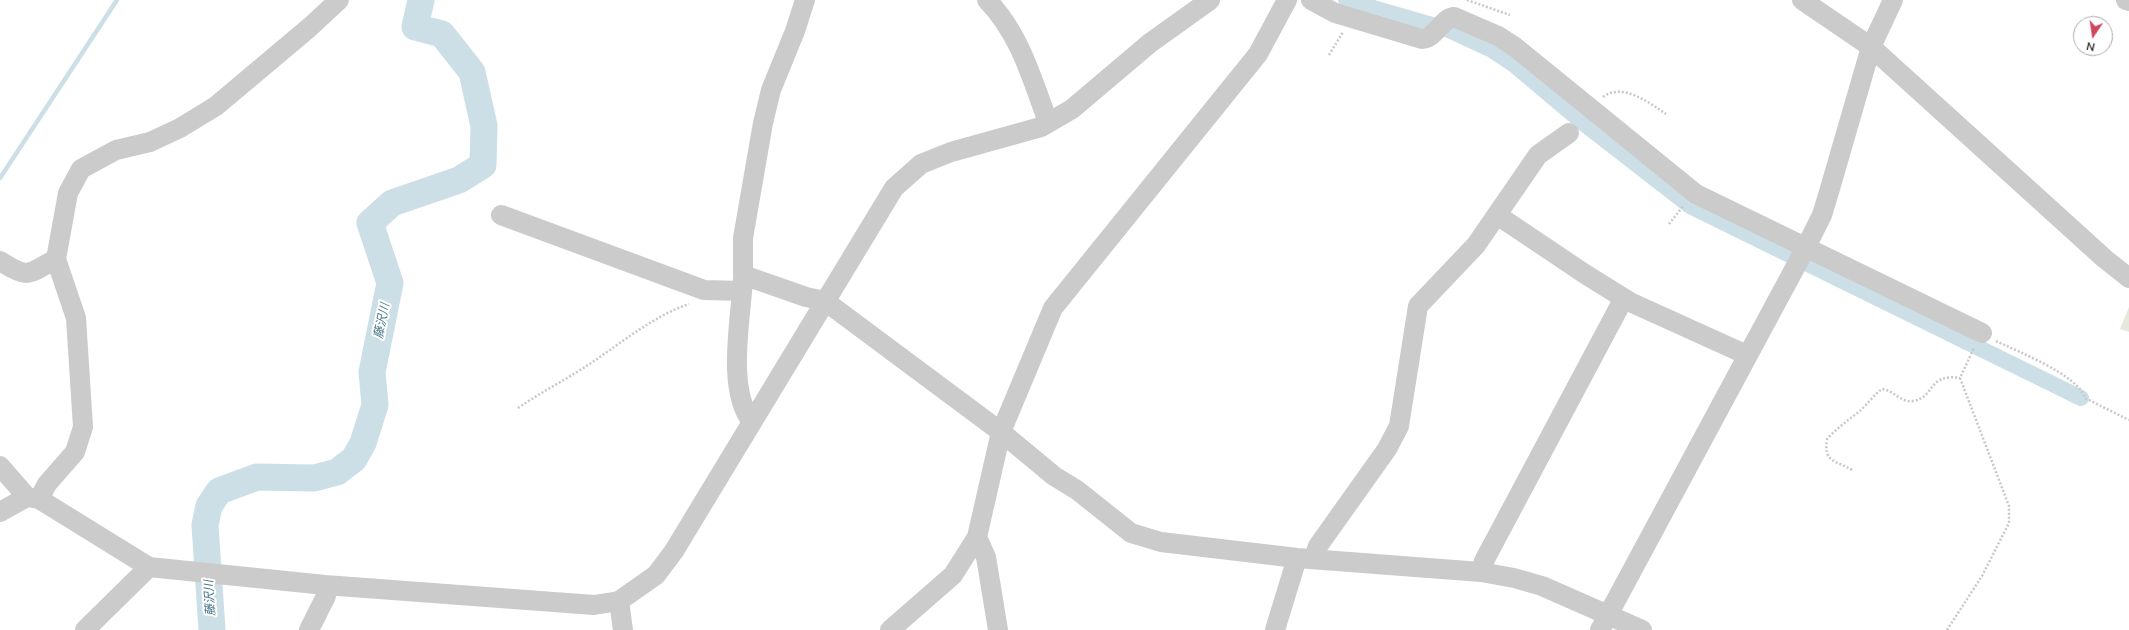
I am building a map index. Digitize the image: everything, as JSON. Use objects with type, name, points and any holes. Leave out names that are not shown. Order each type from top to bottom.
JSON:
[{"type":"street","points":[[0,512],[33,498],[47,484],[75,452],[83,427],[76,318],[56,259],[68,193],[81,169],[116,150],[150,142],[180,128],[216,106],[340,0]]},
{"type":"street","points":[[752,422],[746,414],[742,403],[737,371],[743,283],[743,238],[763,123],[771,90],[795,31],[805,0]]},
{"type":"street","points":[[987,0],[1000,14],[1016,40],[1048,122]]},
{"type":"street","points":[[0,466],[33,498],[149,567],[325,585],[594,605],[619,601],[656,576],[674,550],[894,188],[921,164],[951,152],[1040,127],[1072,109],[1150,43],[1210,0]]},
{"type":"street","points":[[890,630],[953,575],[977,537],[1001,432],[1053,308],[1258,54],[1287,0]]},
{"type":"street","points":[[1311,0],[1351,18],[1422,39],[1430,36],[1448,19],[1458,18],[1498,36],[1515,47],[1696,194],[1805,249],[1982,333]]},
{"type":"street","points":[[1802,0],[1871,47],[2105,259],[2129,278]]},
{"type":"street","points":[[1604,622],[1794,270],[1822,215],[1871,47],[1893,0]]},
{"type":"street","points":[[1275,630],[1305,558],[1318,546],[1387,448],[1399,426],[1418,306],[1476,245],[1538,155],[1569,133]]},
{"type":"street","points":[[501,215],[704,290],[743,283],[825,301],[1001,432],[1054,476],[1077,490],[1131,534],[1161,542],[1305,558],[1481,572],[1514,578],[1542,586],[1604,622],[1642,630]]},
{"type":"street","points":[[1497,215],[1585,274],[1624,298],[1748,355]]},
{"type":"street","points":[[0,261],[20,274],[27,274],[56,259]]},
{"type":"street","points":[[1481,572],[1484,561],[1624,298]]},
{"type":"street","points":[[977,537],[986,557],[998,630]]},
{"type":"street","points":[[85,630],[149,567]]},
{"type":"street","points":[[309,630],[326,596],[325,585]]},
{"type":"street","points":[[619,601],[623,630]]},
{"type":"path","points":[[1468,0],[1510,15]]},
{"type":"path","points":[[1329,56],[1351,18]]},
{"type":"path","points":[[1595,113],[1597,105],[1605,95],[1618,92],[1642,98],[1666,114]]},
{"type":"path","points":[[1670,224],[1673,218],[1680,212]]},
{"type":"path","points":[[518,408],[542,391],[584,368],[659,317],[677,308],[696,302]]},
{"type":"path","points":[[1982,333],[2067,376],[2080,388],[2087,399],[2129,420]]},
{"type":"path","points":[[1947,630],[1982,576],[2009,523],[2009,506],[1960,378],[1971,356]]},
{"type":"path","points":[[1852,470],[1829,458],[1826,453],[1827,439],[1843,422],[1856,414],[1878,392],[1882,389],[1901,399],[1915,401],[1941,378],[1948,376],[1960,378]]},
{"type":"shaded area","points":[[2129,307],[2129,332],[2120,329]]},
{"type":"waterway","points":[[0,178],[117,0]]},
{"type":"waterway","name":"藤沢川","points":[[212,630],[205,525],[209,506],[219,491],[257,477],[314,478],[337,472],[354,459],[363,443],[375,405],[372,372],[390,283],[370,223],[392,203],[459,180],[483,165],[484,126],[472,72],[442,34],[415,27],[421,0]]},
{"type":"waterway","points":[[1346,0],[1449,30],[1492,50],[1513,64],[1583,123],[1690,206],[2081,398]]}]
